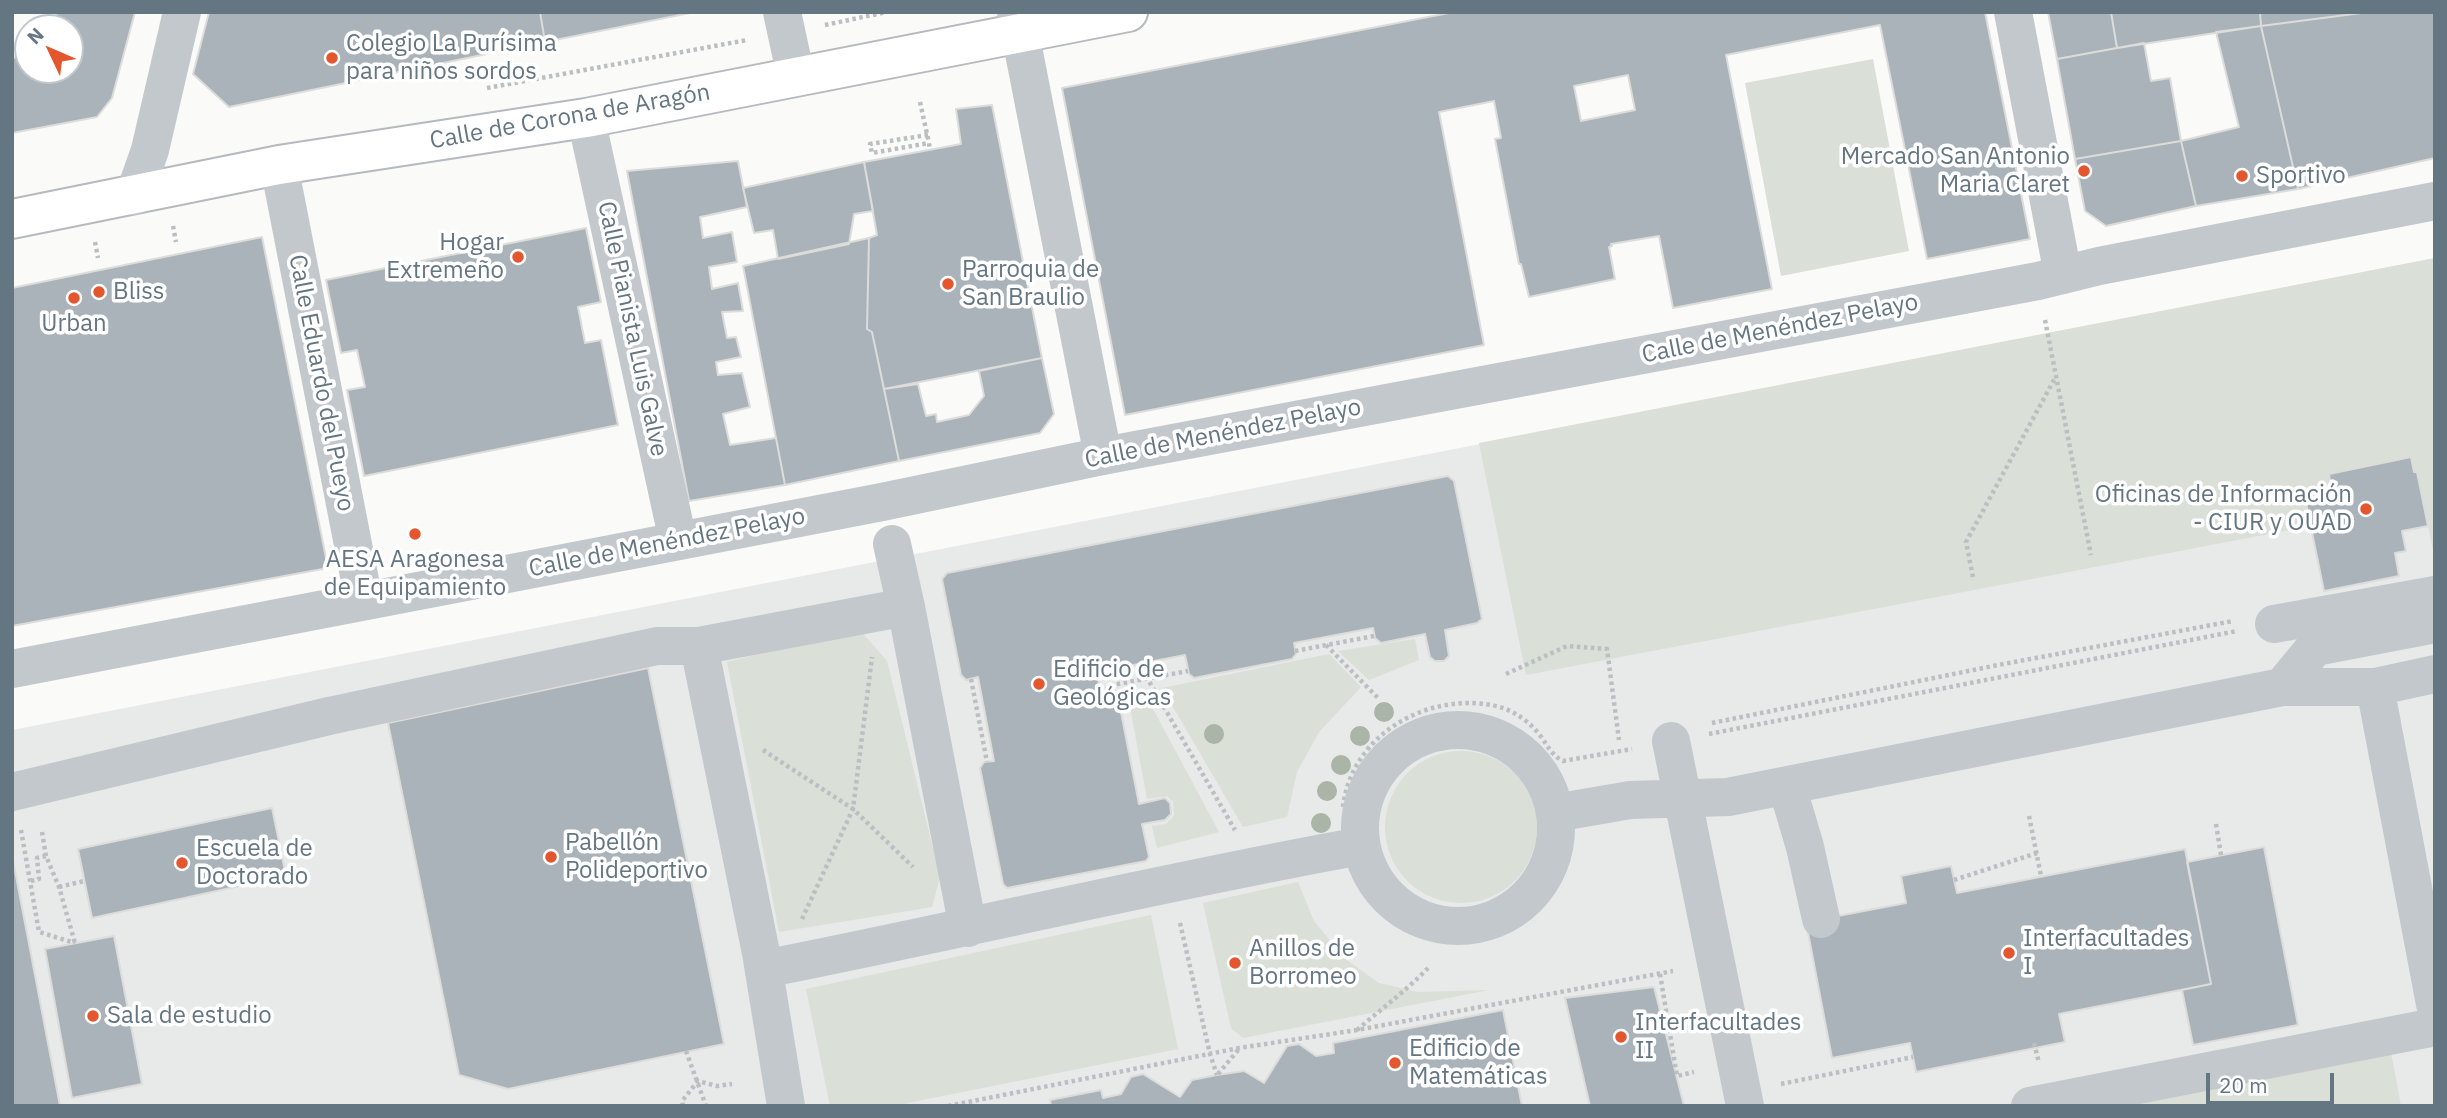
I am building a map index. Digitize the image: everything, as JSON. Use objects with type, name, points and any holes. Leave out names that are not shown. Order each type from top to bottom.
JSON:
[{"type":"main road","name":"Calle de Corona de Aragón","points":[[12,219],[279,165],[586,118],[796,77],[1018,22],[1128,12]]},
{"type":"street","points":[[134,196],[149,150],[182,12]]},
{"type":"street","points":[[782,12],[796,77]]},
{"type":"street","points":[[2013,12],[2063,275]]},
{"type":"street","points":[[1018,22],[1103,456]]},
{"type":"street","name":"Calle Pianista Luis Galve","points":[[586,118],[678,541]]},
{"type":"street","name":"Calle Eduardo del Pueyo","points":[[279,165],[364,601]]},
{"type":"street","name":"Calle de Menéndez Pelayo","points":[[12,669],[882,502],[1103,456],[2063,275],[2435,201]]},
{"type":"street","points":[[892,544],[968,928]]},
{"type":"street","points":[[2259,622],[2435,595]]},
{"type":"street","points":[[12,792],[329,716],[657,646],[699,646],[906,607]]},
{"type":"street","points":[[2282,687],[2315,647],[2435,624]]},
{"type":"street","points":[[699,646],[764,969],[786,1106]]},
{"type":"street","points":[[1555,813],[1630,800],[1728,797],[2282,687],[2375,687],[2435,674]]},
{"type":"street","points":[[2375,687],[2435,1004]]},
{"type":"street","points":[[1442,730],[1473,730],[1503,740],[1528,757],[1546,783],[1555,813],[1555,847],[1543,878],[1521,904],[1490,921],[1468,925],[1457,926],[1424,920],[1395,904],[1373,877],[1361,846],[1361,814],[1370,785],[1388,759],[1413,740],[1442,730]]},
{"type":"street","points":[[1671,741],[1745,1106]]},
{"type":"street","points":[[1787,786],[1805,846],[1821,919]]},
{"type":"street","points":[[764,969],[968,928],[1171,882],[1361,846]]},
{"type":"street","points":[[2029,1106],[2435,1027]]},
{"type":"path","points":[[920,102],[930,150]]},
{"type":"path","points":[[928,135],[870,144],[872,153],[929,143]]},
{"type":"path","points":[[173,225],[176,242]]},
{"type":"path","points":[[95,242],[98,258]]},
{"type":"path","points":[[2045,320],[2091,555]]},
{"type":"path","points":[[1973,577],[1966,542],[2055,377]]},
{"type":"path","points":[[1996,678],[2259,622]]},
{"type":"path","points":[[1712,723],[2259,622]]},
{"type":"path","points":[[1295,651],[1374,636]]},
{"type":"path","points":[[801,920],[853,809],[873,645]]},
{"type":"path","points":[[1326,645],[1379,699]]},
{"type":"path","points":[[1506,674],[1567,646],[1606,649],[1619,740]]},
{"type":"path","points":[[1139,664],[1237,832]]},
{"type":"path","points":[[1108,690],[1107,685],[1188,671]]},
{"type":"path","points":[[971,679],[987,762]]},
{"type":"path","points":[[753,743],[853,809],[922,875]]},
{"type":"path","points":[[2029,816],[2041,876]]},
{"type":"path","points":[[2216,824],[2221,855]]},
{"type":"path","points":[[24,846],[39,932],[75,943],[42,832]]},
{"type":"path","points":[[1954,880],[2037,853]]},
{"type":"path","points":[[31,881],[39,879],[37,858],[47,856]]},
{"type":"path","points":[[59,887],[85,881]]},
{"type":"path","points":[[1180,921],[1217,1075],[1240,1048]]},
{"type":"path","points":[[1357,1030],[1428,968]]},
{"type":"path","points":[[948,1106],[1240,1048],[1357,1030],[1672,971]]},
{"type":"path","points":[[1660,974],[1677,1076],[1694,1072]]},
{"type":"path","points":[[2034,1043],[2040,1067]]},
{"type":"path","points":[[686,1051],[706,1106]]},
{"type":"path","points":[[1777,1085],[1913,1056]]},
{"type":"path","points":[[698,1081],[717,1086],[732,1084]]},
{"type":"path","points":[[683,1106],[682,1101],[698,1081]]},
{"type":"shaded area","points":[[1873,59],[1909,251],[1781,276],[1745,83]]},
{"type":"shaded area","points":[[2435,258],[2435,1106],[12,1106],[12,730]]},
{"type":"shaded area","points":[[2435,258],[2433,550],[2417,472],[2414,472],[2410,457],[2329,474],[2331,487],[2311,526],[1526,675],[1479,443]]},
{"type":"shaded area","points":[[859,629],[887,661],[940,877],[932,907],[779,932],[727,662]]},
{"type":"shaded area","points":[[1415,639],[1419,660],[1369,680],[1338,651]]},
{"type":"shaded area","points":[[1329,654],[1361,687],[1319,732],[1297,772],[1287,817],[1243,827],[1162,688]]},
{"type":"shaded area","points":[[1145,694],[1219,832],[1157,848],[1152,826],[1166,824],[1174,816],[1173,802],[1167,796],[1147,799],[1128,696]]},
{"type":"shaded area","points":[[1461,751],[1490,757],[1515,773],[1531,798],[1537,827],[1531,856],[1515,881],[1490,897],[1461,903],[1432,897],[1407,881],[1391,856],[1385,827],[1391,798],[1407,773],[1432,757]]},
{"type":"shaded area","points":[[1298,882],[1314,921],[1344,958],[1379,983],[1418,992],[1489,990],[1243,1038],[1231,1028],[1203,903]]},
{"type":"shaded area","points":[[1151,915],[1178,1049],[907,1103],[907,1106],[830,1106],[806,989]]},
{"type":"shaded area","points":[[2391,1052],[2401,1106],[2125,1106]]},
{"type":"building","points":[[135,12],[112,98],[97,117],[12,133],[12,58],[14,84],[84,84],[84,14],[56,14]]},
{"type":"building","name":"Colegio La Purísima para niños sordos","points":[[209,12],[540,12],[545,42],[229,107],[193,74]]},
{"type":"building","points":[[540,12],[695,12],[545,42]]},
{"type":"building","points":[[1454,12],[1985,12],[2030,239],[1927,259],[1880,25],[1726,55],[1772,289],[1673,308],[1659,236],[1611,244],[1609,247],[1615,279],[1529,297],[1519,264],[1495,139],[1501,138],[1494,101],[1439,112],[1484,345],[1125,415],[1062,88]],"holes":[[[1628,75],[1635,110],[1581,121],[1574,86]]]},
{"type":"building","points":[[2048,12],[2111,12],[2117,48],[2057,59]]},
{"type":"building","points":[[2111,12],[2260,12],[2261,26],[2117,48]]},
{"type":"building","points":[[2260,12],[2369,12],[2261,26]]},
{"type":"building","points":[[2369,12],[2435,12],[2435,158],[2298,189],[2261,26]]},
{"type":"building","points":[[2261,26],[2298,189],[2196,206],[2181,141],[2239,127],[2216,32]]},
{"type":"building","points":[[2144,43],[2151,81],[2170,78],[2181,141],[2075,159],[2057,59]]},
{"type":"building","name":"Parroquia de San Braulio","points":[[992,105],[1042,358],[884,389],[872,332],[867,329],[869,238],[877,235],[864,162],[961,144],[956,109]]},
{"type":"building","points":[[2181,141],[2196,206],[2106,226],[2085,211],[2075,159]]},
{"type":"building","points":[[738,161],[747,207],[700,217],[703,238],[732,232],[737,262],[709,267],[712,289],[738,283],[743,311],[722,312],[727,338],[736,337],[741,357],[716,362],[718,375],[742,373],[750,407],[723,414],[730,445],[776,438],[785,485],[689,501],[627,171]]},
{"type":"building","points":[[864,162],[873,211],[854,214],[849,244],[778,259],[773,230],[754,233],[743,188]]},
{"type":"building","points":[[586,228],[601,302],[578,307],[585,343],[601,340],[618,425],[364,476],[347,390],[365,387],[357,350],[341,353],[326,280]]},
{"type":"building","points":[[262,237],[328,568],[12,626],[12,288]]},
{"type":"building","points":[[869,238],[867,329],[872,332],[899,461],[785,485],[743,266]]},
{"type":"building","points":[[1042,358],[1054,414],[1040,433],[899,461],[884,389],[918,384],[926,416],[936,414],[937,422],[969,415],[984,396],[979,371]]},
{"type":"building","name":"Oficinas de Información - CIUR y OUAD","points":[[2411,457],[2414,472],[2417,472],[2428,526],[2402,531],[2406,551],[2395,553],[2399,576],[2324,591],[2304,493],[2331,487],[2329,474]]},
{"type":"building","name":"Edificio de Geológicas","points":[[1448,476],[1454,481],[1482,619],[1477,623],[1445,630],[1449,656],[1444,661],[1435,661],[1430,657],[1425,634],[1381,643],[1375,638],[1373,628],[1294,643],[1296,654],[1292,659],[1194,678],[1189,674],[1185,655],[1097,672],[1100,691],[1112,689],[1117,692],[1139,804],[1165,798],[1170,803],[1171,814],[1165,820],[1142,824],[1149,857],[1146,861],[1007,888],[1003,884],[980,768],[984,762],[994,761],[978,677],[966,680],[961,675],[942,579],[947,573]]},
{"type":"building","name":"Pabellón Polideportivo","points":[[648,668],[724,1044],[508,1089],[459,1075],[388,723]]},
{"type":"building","name":"Escuela de Doctorado","points":[[272,808],[286,876],[92,918],[78,849]]},
{"type":"building","points":[[2264,847],[2298,1025],[2193,1045],[2182,990],[2211,984],[2187,862]]},
{"type":"building","name":"Interfacultades I","points":[[2185,849],[2211,984],[2059,1014],[2065,1042],[1916,1072],[1910,1043],[1832,1058],[1806,922],[1906,903],[1901,876],[1951,866],[1957,893]]},
{"type":"building","points":[[12,855],[60,1106],[12,1106]]},
{"type":"building","name":"Sala de estudio","points":[[114,936],[142,1084],[72,1098],[45,949]]},
{"type":"building","name":"Interfacultades II","points":[[1654,987],[1684,1106],[1590,1106],[1565,998]]},
{"type":"building","name":"Edificio de Matemáticas","points":[[1503,1010],[1522,1106],[1051,1106],[1050,1100],[1101,1090],[1103,1098],[1121,1094],[1131,1077],[1143,1074],[1180,1097],[1192,1080],[1217,1075],[1244,1071],[1264,1083],[1287,1046],[1299,1044],[1316,1056],[1334,1053],[1333,1043]]},
{"type":"place","name":"Colegio La Purísima para niños sordos","points":[[332,58]]},
{"type":"place","name":"Mercado San Antonio Maria Claret","points":[[2084,171]]},
{"type":"place","name":"Sportivo","points":[[2242,176]]},
{"type":"place","name":"Hogar Extremeño","points":[[518,257]]},
{"type":"place","name":"Parroquia de San Braulio","points":[[948,284]]},
{"type":"place","name":"Bliss","points":[[99,292]]},
{"type":"place","name":"Urban","points":[[74,298]]},
{"type":"place","name":"Oficinas de Información - CIUR y OUAD","points":[[2366,509]]},
{"type":"place","name":"AESA Aragonesa de Equipamiento","points":[[415,534]]},
{"type":"place","name":"Edificio de Geológicas","points":[[1039,684]]},
{"type":"place","name":"Pabellón Polideportivo","points":[[551,857]]},
{"type":"place","name":"Escuela de Doctorado","points":[[182,863]]},
{"type":"place","name":"Interfacultades I","points":[[2009,953]]},
{"type":"place","name":"Anillos de Borromeo","points":[[1235,963]]},
{"type":"place","name":"Sala de estudio","points":[[93,1016]]},
{"type":"place","name":"Interfacultades II","points":[[1621,1037]]},
{"type":"place","name":"Edificio de Matemáticas","points":[[1395,1063]]}]
